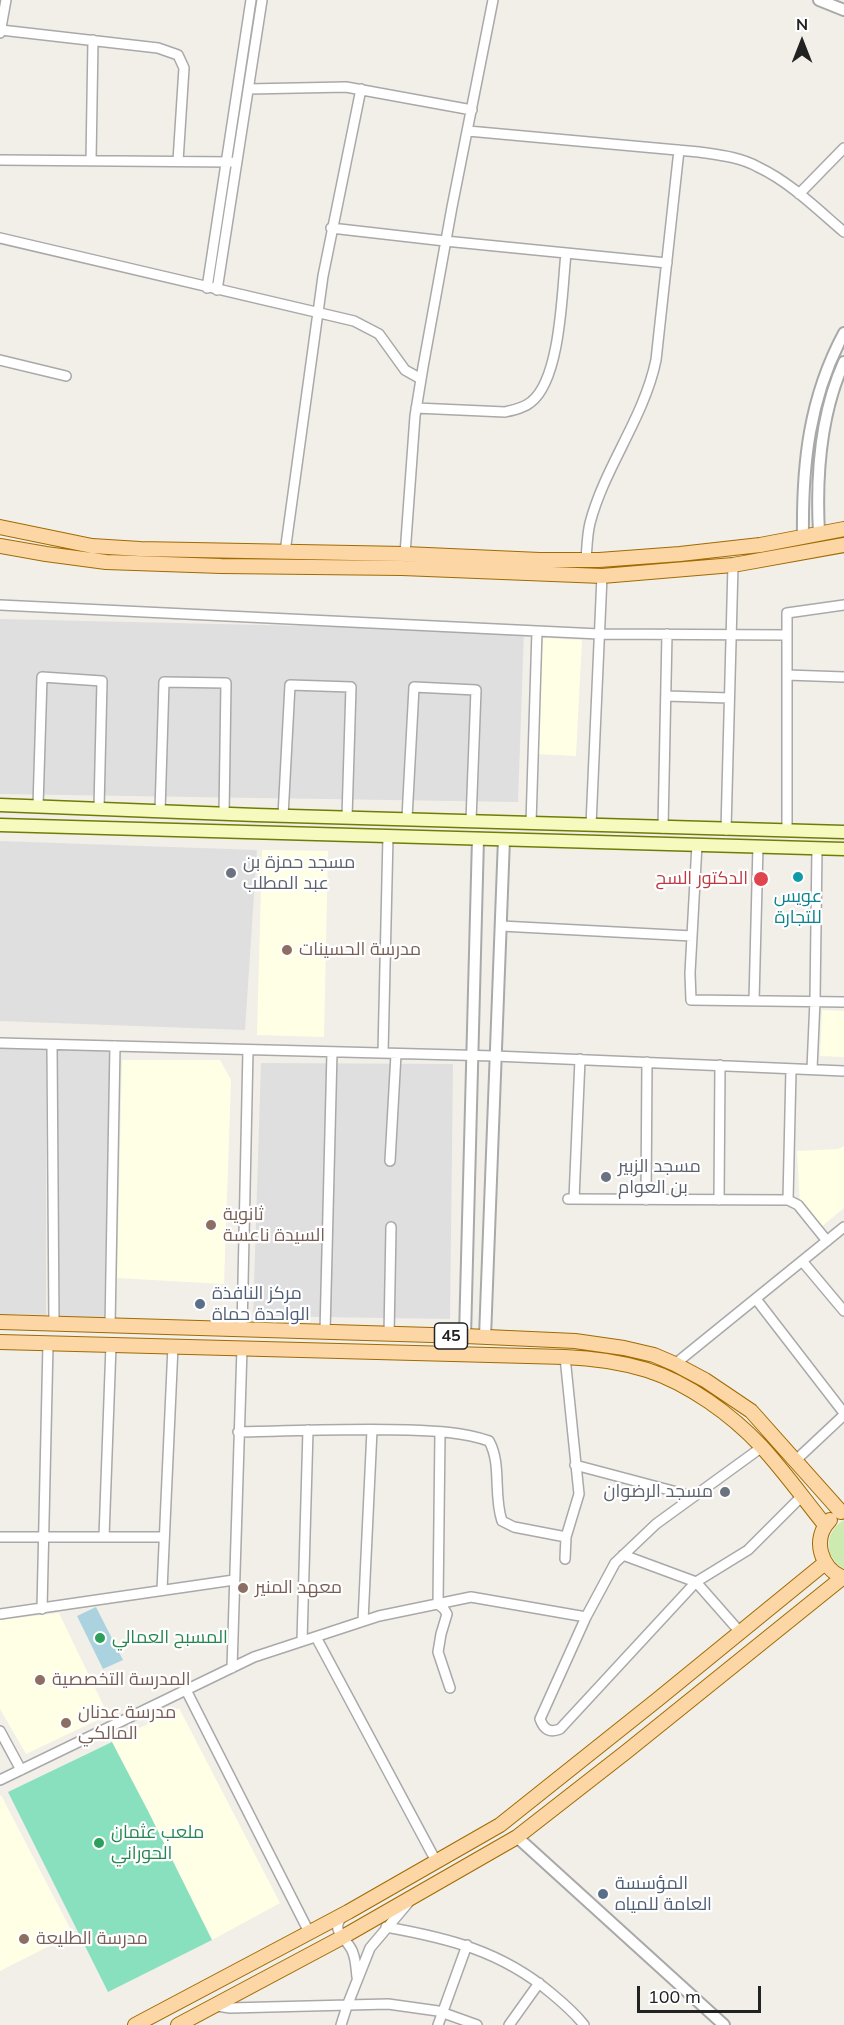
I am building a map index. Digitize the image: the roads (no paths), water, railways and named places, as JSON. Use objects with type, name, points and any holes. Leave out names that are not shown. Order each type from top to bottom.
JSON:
[{"type":"main road","points":[[0,527],[92,546],[140,549],[405,554],[540,560],[586,560],[680,554],[760,544],[844,528]]},
{"type":"main road","points":[[0,546],[106,562],[402,568],[602,576],[733,565],[844,550]]},
{"type":"main road","points":[[0,805],[283,816],[844,832]]},
{"type":"main road","points":[[0,825],[844,849]]},
{"type":"main road","name":"45","points":[[0,1323],[465,1336],[575,1341],[624,1348],[654,1355],[675,1364],[705,1380],[751,1411],[842,1511]]},
{"type":"main road","points":[[83,1325],[85,1344]]},
{"type":"main road","points":[[448,1336],[448,1353]]},
{"type":"main road","points":[[492,1338],[497,1355]]},
{"type":"main road","name":"45","points":[[0,1342],[565,1357],[594,1359],[647,1370],[695,1392],[745,1431],[762,1447],[825,1525]]},
{"type":"main road","points":[[178,2025],[412,1899],[514,1839],[843,1578],[833,1573],[820,1552],[820,1540],[825,1525],[842,1511]]},
{"type":"main road","points":[[135,2025],[348,1912],[500,1826],[825,1563]]},
{"type":"street","points":[[6,0],[0,31],[158,48],[178,55],[184,68],[178,161]]},
{"type":"street","points":[[212,289],[226,162],[250,0]]},
{"type":"street","points":[[212,289],[237,162],[262,0]]},
{"type":"street","points":[[405,554],[416,408],[445,241],[493,0]]},
{"type":"street","points":[[819,0],[844,10]]},
{"type":"street","points":[[91,161],[93,40]]},
{"type":"street","points":[[248,89],[314,87],[361,89],[472,110]]},
{"type":"street","points":[[285,552],[317,312],[361,89]]},
{"type":"street","points":[[468,130],[730,157],[757,166],[780,179],[844,232]]},
{"type":"street","points":[[799,194],[844,148]]},
{"type":"street","points":[[586,560],[591,523],[599,497],[651,383],[656,360],[679,150]]},
{"type":"street","points":[[0,160],[237,162]]},
{"type":"street","points":[[332,228],[667,263]]},
{"type":"street","points":[[0,238],[354,321],[371,329],[385,341],[405,370],[421,379]]},
{"type":"street","points":[[416,408],[505,412],[518,410],[532,402],[543,389],[554,360],[566,253]]},
{"type":"street","points":[[803,537],[805,467],[810,428],[819,388],[844,333]]},
{"type":"street","points":[[0,360],[66,376]]},
{"type":"street","points":[[819,533],[819,468],[824,430],[833,392],[844,362]]},
{"type":"street","points":[[726,830],[733,565]]},
{"type":"street","points":[[591,825],[602,576]]},
{"type":"street","points":[[0,605],[599,634],[787,635]]},
{"type":"street","points":[[787,831],[787,613],[844,605]]},
{"type":"street","points":[[531,823],[537,631]]},
{"type":"street","points":[[663,828],[667,634]]},
{"type":"street","points":[[787,675],[844,677]]},
{"type":"street","points":[[38,806],[42,677],[102,681],[99,808]]},
{"type":"street","points":[[160,811],[164,681],[226,683],[224,814]]},
{"type":"street","points":[[283,816],[290,685],[351,687],[347,817]]},
{"type":"street","points":[[407,818],[414,687],[476,690],[471,821]]},
{"type":"street","points":[[667,696],[729,698]]},
{"type":"street","points":[[383,1053],[388,836]]},
{"type":"street","points":[[465,1336],[478,838]]},
{"type":"street","points":[[492,1338],[495,1056],[504,839]]},
{"type":"street","points":[[697,844],[690,974],[691,1000],[844,1002]]},
{"type":"street","points":[[754,1001],[758,846]]},
{"type":"street","points":[[812,1069],[817,848]]},
{"type":"street","points":[[501,926],[692,936]]},
{"type":"street","points":[[0,1043],[495,1056],[844,1071]]},
{"type":"street","points":[[51,1045],[54,1324]]},
{"type":"street","points":[[110,1326],[115,1046]]},
{"type":"street","points":[[242,1329],[248,1050]]},
{"type":"street","points":[[325,1332],[332,1052]]},
{"type":"street","points":[[390,1161],[396,1054]]},
{"type":"street","points":[[580,1059],[571,1199],[788,1200],[798,1205],[828,1241]]},
{"type":"street","points":[[646,1200],[647,1062]]},
{"type":"street","points":[[719,1200],[720,1065]]},
{"type":"street","points":[[788,1200],[791,1068]]},
{"type":"street","points":[[389,1335],[391,1227]]},
{"type":"street","points":[[675,1364],[844,1227]]},
{"type":"street","points":[[802,1261],[844,1311]]},
{"type":"street","points":[[756,1299],[844,1414],[796,1460]]},
{"type":"street","points":[[42,1609],[48,1344]]},
{"type":"street","points":[[104,1537],[111,1345]]},
{"type":"street","points":[[162,1590],[173,1346]]},
{"type":"street","points":[[231,1668],[242,1348]]},
{"type":"street","points":[[565,1357],[579,1494],[566,1537],[565,1559]]},
{"type":"street","points":[[302,1641],[308,1430]]},
{"type":"street","points":[[238,1432],[372,1430],[440,1432],[478,1437],[489,1441],[494,1450],[498,1510],[502,1521],[514,1527],[566,1537]]},
{"type":"street","points":[[363,1622],[372,1430]]},
{"type":"street","points":[[440,1432],[438,1604],[447,1614],[438,1652],[450,1688]]},
{"type":"street","points":[[762,1447],[656,1524],[615,1563],[586,1617],[540,1719],[542,1726],[548,1731],[560,1729],[696,1582],[748,1550],[802,1496]]},
{"type":"street","points":[[575,1465],[692,1496]]},
{"type":"street","points":[[0,1536],[164,1537]]},
{"type":"street","points":[[623,1555],[696,1582],[740,1632]]},
{"type":"street","points":[[0,1614],[234,1580]]},
{"type":"street","points":[[0,1780],[254,1657],[363,1622],[471,1597],[586,1617]]},
{"type":"street","points":[[316,1637],[436,1861]]},
{"type":"street","points":[[186,1690],[309,1932]]},
{"type":"street","points":[[0,1731],[21,1770]]},
{"type":"street","points":[[514,1839],[715,2025]]},
{"type":"street","points":[[514,1839],[724,2025]]},
{"type":"street","points":[[342,2025],[370,1948],[412,1899]]},
{"type":"street","points":[[348,1912],[340,1917],[337,1927],[341,1938],[348,1942],[353,1951],[357,1983]]},
{"type":"street","points":[[386,1928],[467,1945],[502,1959],[539,1983],[575,2013],[584,2025]]},
{"type":"street","points":[[438,2025],[467,1945]]},
{"type":"street","points":[[509,2025],[539,1983]]},
{"type":"street","points":[[217,2006],[230,2008],[388,2004],[442,2012],[477,2025]]},
{"type":"water","name":"المسبح العمالي","points":[[96,1607],[123,1660],[103,1669],[77,1616]]},
{"type":"place","name":"مسجد حمزة بن عبد المطلب","points":[[231,873]]},
{"type":"place","name":"عويس للتجارة","points":[[798,877]]},
{"type":"place","name":"الدكتور السح","points":[[761,879]]},
{"type":"place","name":"مدرسة الحسينات","points":[[287,950]]},
{"type":"place","name":"مسجد الزبير بن العوام","points":[[606,1177]]},
{"type":"place","name":"ثانوية السيدة ناعسة","points":[[211,1225]]},
{"type":"place","name":"مركز النافذة الواحدة حماة","points":[[200,1304]]},
{"type":"place","name":"مسجد الرضوان","points":[[725,1492]]},
{"type":"place","name":"معهد المنير","points":[[243,1588]]},
{"type":"place","name":"المسبح العمالي","points":[[100,1638]]},
{"type":"place","name":"المدرسة التخصصية","points":[[40,1680]]},
{"type":"place","name":"مدرسة عدنان المالكي","points":[[66,1723]]},
{"type":"place","name":"ملعب عثمان الحوراني","points":[[99,1843]]},
{"type":"place","name":"المؤسسة العامة للمياه","points":[[603,1894]]},
{"type":"place","name":"مدرسة الطليعة","points":[[24,1939]]}]
